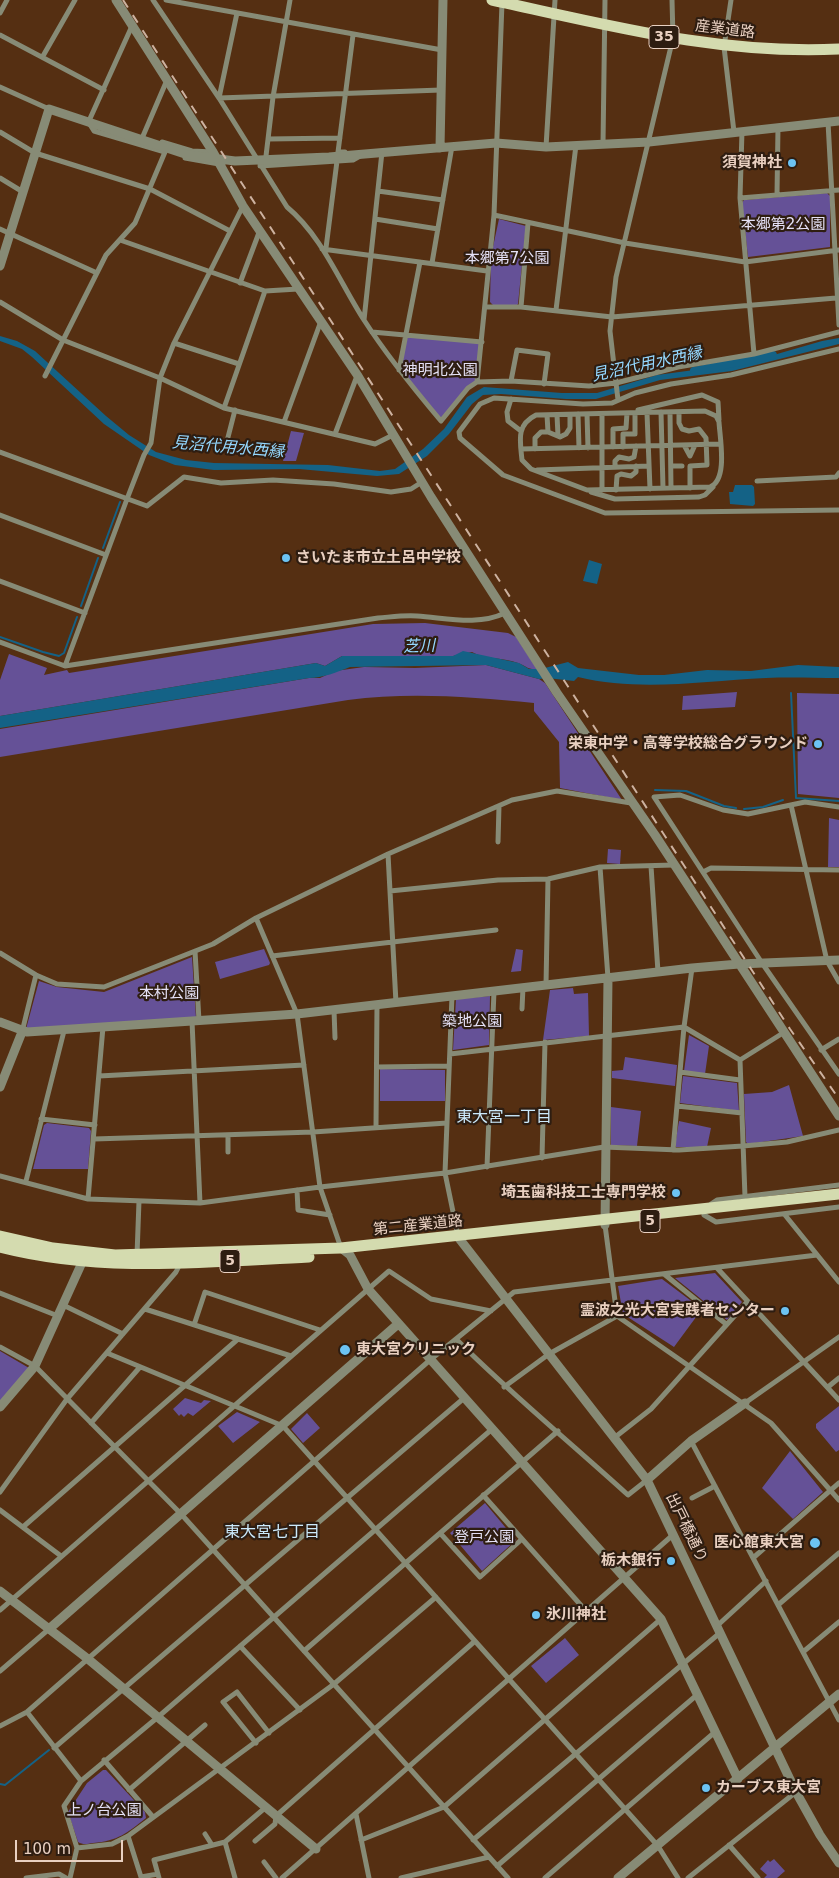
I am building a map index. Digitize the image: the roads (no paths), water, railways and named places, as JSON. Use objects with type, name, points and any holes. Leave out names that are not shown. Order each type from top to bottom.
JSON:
[{"type":"main road","name":"産業道路","points":[[497,1],[724,47],[787,50],[839,49]]},
{"type":"main road","name":"第二産業道路","points":[[704,1212],[839,1194]]},
{"type":"main road","name":"第二産業道路","points":[[0,1246],[32,1254],[137,1260],[345,1251],[604,1222],[839,1200]]},
{"type":"main road","name":"第二産業道路","points":[[0,1236],[84,1257]]},
{"type":"street","points":[[0,13],[7,0]]},
{"type":"street","points":[[43,56],[75,0]]},
{"type":"street","points":[[116,0],[213,152],[243,206],[358,376],[505,613],[839,1116]]},
{"type":"street","points":[[153,0],[219,98],[287,207],[296,214],[324,249],[364,321],[399,370],[441,421],[468,388],[477,382],[511,381],[589,386],[616,385],[678,367],[754,354],[839,332]]},
{"type":"street","points":[[166,0],[443,50]]},
{"type":"street","points":[[266,156],[273,96],[290,0]]},
{"type":"street","points":[[440,148],[443,0]]},
{"type":"street","points":[[546,147],[555,0]]},
{"type":"street","points":[[604,144],[605,0]]},
{"type":"street","points":[[618,398],[610,331],[616,277],[626,244],[673,38],[672,0]]},
{"type":"street","points":[[731,0],[724,47],[738,132],[740,198],[754,354]]},
{"type":"street","points":[[477,382],[494,215],[497,1]]},
{"type":"street","points":[[219,98],[237,13]]},
{"type":"street","points":[[132,26],[91,123],[94,131],[194,161],[219,164]]},
{"type":"street","points":[[0,35],[43,56],[104,90]]},
{"type":"street","points":[[352,35],[338,152],[365,154]]},
{"type":"street","points":[[143,136],[167,80]]},
{"type":"street","points":[[0,87],[49,109],[188,155],[209,159],[244,161],[333,159]]},
{"type":"street","points":[[219,98],[346,95],[441,90]]},
{"type":"street","points":[[0,266],[49,109]]},
{"type":"street","points":[[260,166],[382,152],[496,143],[546,147],[696,139],[738,132],[839,121]]},
{"type":"street","points":[[828,122],[831,191],[837,251],[836,298],[839,325]]},
{"type":"street","points":[[91,123],[192,150],[213,152]]},
{"type":"street","points":[[777,195],[778,127]]},
{"type":"street","points":[[0,132],[35,153],[150,189],[230,231]]},
{"type":"street","points":[[268,139],[340,138]]},
{"type":"street","points":[[556,310],[576,145]]},
{"type":"street","points":[[432,263],[452,146]]},
{"type":"street","points":[[46,374],[106,255],[135,223],[165,152]]},
{"type":"street","points":[[364,321],[382,152]]},
{"type":"street","points":[[324,249],[333,159]]},
{"type":"street","points":[[0,178],[23,192]]},
{"type":"street","points":[[740,198],[839,190]]},
{"type":"street","points":[[378,191],[443,200]]},
{"type":"street","points":[[65,666],[144,455],[152,443],[160,378],[174,343],[243,206]]},
{"type":"street","points":[[494,215],[626,244],[745,262],[837,251]]},
{"type":"street","points":[[375,219],[438,229]]},
{"type":"street","points":[[520,307],[528,223]]},
{"type":"street","points":[[0,229],[96,273]]},
{"type":"street","points":[[240,283],[260,230]]},
{"type":"street","points":[[120,240],[265,291],[298,289]]},
{"type":"street","points":[[324,249],[487,271]]},
{"type":"street","points":[[399,370],[408,335],[420,262]]},
{"type":"street","points":[[224,408],[265,291]]},
{"type":"street","points":[[485,307],[520,307],[612,317],[836,298]]},
{"type":"street","points":[[0,302],[63,340],[160,378],[224,408],[375,444],[393,435]]},
{"type":"street","points":[[284,422],[321,321]]},
{"type":"street","points":[[372,332],[482,342]]},
{"type":"street","points":[[174,343],[239,364]]},
{"type":"street","points":[[839,349],[731,375],[670,384],[618,398],[583,404],[494,398],[480,404],[460,430],[460,438],[503,475],[605,513],[839,510]]},
{"type":"street","points":[[511,381],[517,350],[548,354],[544,384]]},
{"type":"street","points":[[335,434],[358,376]]},
{"type":"street","points":[[626,413],[702,394],[718,402],[719,422],[720,444],[721,475],[715,485],[705,495],[699,497],[615,499],[533,470],[524,464],[521,449],[521,432],[523,424],[529,418],[578,414],[709,412],[719,422]]},
{"type":"street","points":[[511,399],[507,412],[508,421],[521,432]]},
{"type":"street","points":[[226,445],[235,410]]},
{"type":"street","points":[[647,412],[650,489]]},
{"type":"street","points":[[661,412],[663,488]]},
{"type":"street","points":[[670,412],[671,488]]},
{"type":"street","points":[[679,412],[680,427],[686,431],[701,430],[707,444],[707,465],[690,466],[690,488]]},
{"type":"street","points":[[613,447],[613,429],[626,428],[626,413]]},
{"type":"street","points":[[623,447],[623,434],[636,434],[635,413]]},
{"type":"street","points":[[578,414],[579,448]]},
{"type":"street","points":[[587,414],[588,448]]},
{"type":"street","points":[[602,414],[602,490]]},
{"type":"street","points":[[548,415],[548,432]]},
{"type":"street","points":[[557,415],[558,436]]},
{"type":"street","points":[[535,449],[538,434],[548,432],[563,436],[568,431],[570,415]]},
{"type":"street","points":[[521,449],[720,444]]},
{"type":"street","points":[[684,445],[690,456],[695,445]]},
{"type":"street","points":[[616,467],[615,461],[619,457],[629,459],[634,457],[636,446]]},
{"type":"street","points":[[0,452],[147,506],[184,477],[221,483],[273,480],[334,484],[391,492],[411,489],[422,482]]},
{"type":"street","points":[[616,490],[617,476],[621,474],[631,476],[636,472],[636,466]]},
{"type":"street","points":[[533,470],[649,466]]},
{"type":"street","points":[[671,466],[682,466]]},
{"type":"street","points":[[757,481],[836,477],[839,473]]},
{"type":"street","points":[[587,490],[690,488],[715,485]]},
{"type":"street","points":[[0,516],[106,555]]},
{"type":"street","points":[[0,581],[85,613]]},
{"type":"street","points":[[0,642],[65,666],[378,618],[415,616],[475,621],[486,620],[505,613]]},
{"type":"street","points":[[0,953],[36,975],[56,984],[104,987],[212,944],[256,918],[388,854],[512,800],[557,791],[631,803]]},
{"type":"street","points":[[839,807],[806,802],[748,814],[723,810],[680,795],[670,794],[654,797],[762,963],[839,1074]]},
{"type":"street","points":[[791,805],[827,961],[839,982]]},
{"type":"street","points":[[498,842],[499,806]]},
{"type":"street","points":[[388,854],[396,1003]]},
{"type":"street","points":[[390,891],[498,880],[548,879],[600,866],[674,865]]},
{"type":"street","points":[[600,866],[608,978],[604,1222],[617,1316],[691,1365],[771,1423],[839,1500]]},
{"type":"street","points":[[651,866],[658,972]]},
{"type":"street","points":[[703,872],[711,868],[839,870]]},
{"type":"street","points":[[546,985],[548,879]]},
{"type":"street","points":[[256,918],[298,1014],[320,1187],[345,1251],[368,1289],[398,1324],[661,1619],[684,1663],[738,1779]]},
{"type":"street","points":[[272,956],[496,930]]},
{"type":"street","points":[[195,950],[196,1021],[194,1071],[200,1203]]},
{"type":"street","points":[[0,1022],[22,1032],[64,1031],[298,1014],[692,968],[839,960]]},
{"type":"street","points":[[673,1150],[684,1027],[692,968]]},
{"type":"street","points":[[0,1086],[22,1032],[36,975]]},
{"type":"street","points":[[522,1009],[523,987]]},
{"type":"street","points":[[487,1167],[494,990]]},
{"type":"street","points":[[452,995],[445,1173],[460,1239]]},
{"type":"street","points":[[376,1127],[377,1005]]},
{"type":"street","points":[[334,1010],[335,1038]]},
{"type":"street","points":[[88,1199],[103,1027]]},
{"type":"street","points":[[450,1054],[684,1027],[740,1060]]},
{"type":"street","points":[[26,1181],[64,1031]]},
{"type":"street","points":[[740,1060],[783,1033]]},
{"type":"street","points":[[821,1050],[839,1039]]},
{"type":"street","points":[[542,1158],[545,1042]]},
{"type":"street","points":[[740,1060],[745,1197]]},
{"type":"street","points":[[99,1076],[304,1065]]},
{"type":"street","points":[[377,1067],[449,1066]]},
{"type":"street","points":[[680,1072],[740,1080]]},
{"type":"street","points":[[677,1106],[742,1113]]},
{"type":"street","points":[[41,1119],[95,1124]]},
{"type":"street","points":[[94,1139],[313,1132],[447,1123]]},
{"type":"street","points":[[0,1176],[26,1181],[88,1199],[200,1203],[445,1173],[604,1147],[673,1150],[743,1146],[787,1142],[839,1130]]},
{"type":"street","points":[[228,1134],[228,1152]]},
{"type":"street","points":[[839,1185],[717,1200],[704,1212],[716,1222],[839,1207]]},
{"type":"street","points":[[297,1190],[298,1210],[330,1215]]},
{"type":"street","points":[[137,1260],[139,1201]]},
{"type":"street","points":[[785,1214],[839,1282]]},
{"type":"street","name":"出戸橋通り","points":[[460,1239],[505,1300],[647,1480],[796,1792],[820,1835],[839,1863]]},
{"type":"street","points":[[0,1726],[27,1712],[430,1360],[514,1292],[817,1255]]},
{"type":"street","points":[[0,1407],[35,1366],[84,1257]]},
{"type":"street","points":[[0,1492],[67,1399],[176,1272],[180,1259]]},
{"type":"street","points":[[716,1268],[839,1400]]},
{"type":"street","points":[[0,1610],[389,1271],[431,1299],[491,1311]]},
{"type":"street","points":[[664,1274],[726,1324]]},
{"type":"street","points":[[194,1324],[205,1292],[320,1330]]},
{"type":"street","points":[[0,1293],[58,1316]]},
{"type":"street","points":[[614,1438],[651,1409],[747,1302]]},
{"type":"street","points":[[63,1305],[123,1334]]},
{"type":"street","points":[[145,1309],[291,1356]]},
{"type":"street","points":[[504,1387],[549,1354],[617,1316]]},
{"type":"street","points":[[0,1671],[182,1515],[398,1324]]},
{"type":"street","points":[[456,1339],[504,1387],[558,1431],[628,1495],[691,1441],[839,1337]]},
{"type":"street","points":[[23,1527],[238,1338]]},
{"type":"street","points":[[0,1347],[35,1366],[182,1515],[508,1878]]},
{"type":"street","points":[[107,1353],[283,1426],[658,1846],[678,1878]]},
{"type":"street","points":[[91,1423],[140,1367]]},
{"type":"street","points":[[828,1387],[839,1378]]},
{"type":"street","points":[[54,1748],[463,1398]]},
{"type":"street","points":[[70,1878],[77,1848],[64,1806],[80,1781],[158,1717],[491,1430]]},
{"type":"street","points":[[304,1651],[558,1431]]},
{"type":"street","points":[[691,1441],[839,1720]]},
{"type":"street","points":[[753,1558],[839,1482]]},
{"type":"street","points":[[692,1498],[715,1486]]},
{"type":"street","points":[[484,1495],[586,1611]]},
{"type":"street","points":[[0,1510],[61,1556]]},
{"type":"street","points":[[440,1533],[480,1577],[522,1539]]},
{"type":"street","points":[[282,1878],[674,1534]]},
{"type":"street","points":[[778,1605],[839,1553]]},
{"type":"street","points":[[473,1840],[684,1663],[766,1581]]},
{"type":"street","points":[[0,1591],[88,1659],[316,1849]]},
{"type":"street","points":[[77,1848],[112,1844],[128,1836],[220,1770],[334,1684],[436,1597]]},
{"type":"street","points":[[361,1840],[444,1807],[661,1619]]},
{"type":"street","points":[[803,1652],[839,1622]]},
{"type":"street","points":[[255,1841],[275,1824],[276,1816],[475,1642]]},
{"type":"street","points":[[240,1646],[300,1710]]},
{"type":"street","points":[[256,1743],[223,1702],[237,1692],[269,1733]]},
{"type":"street","points":[[497,1866],[698,1694]]},
{"type":"street","points":[[618,1878],[839,1694]]},
{"type":"street","points":[[27,1712],[80,1781]]},
{"type":"street","points":[[129,1790],[205,1725]]},
{"type":"street","points":[[545,1878],[715,1732]]},
{"type":"street","points":[[104,1760],[153,1818]]},
{"type":"street","points":[[688,1878],[796,1792]]},
{"type":"street","points":[[128,1836],[141,1877],[158,1876],[154,1860],[225,1842],[266,1807]]},
{"type":"street","points":[[356,1814],[369,1878]]},
{"type":"street","points":[[205,1834],[212,1845]]},
{"type":"street","points":[[225,1842],[235,1878]]},
{"type":"street","points":[[729,1845],[758,1878]]},
{"type":"street","points":[[400,1878],[489,1857]]},
{"type":"street","points":[[264,1862],[276,1878]]},
{"type":"street","points":[[26,1878],[59,1874],[66,1878]]},
{"type":"water","points":[[0,336],[17,341],[35,351],[106,416],[129,435],[156,452],[186,460],[214,463],[328,465],[380,471],[395,469],[423,449],[444,429],[467,397],[484,387],[562,393],[597,393],[657,375],[746,363],[822,341],[839,338],[839,344],[732,371],[660,380],[596,399],[566,399],[501,394],[483,395],[472,404],[449,434],[427,456],[399,474],[377,476],[299,469],[214,470],[175,465],[149,455],[104,424],[32,357],[22,349],[0,341]]},
{"type":"water","points":[[735,485],[752,485],[754,487],[755,504],[753,506],[730,504],[729,492],[733,492]]},
{"type":"water","points":[[589,560],[602,564],[597,584],[583,581]]},
{"type":"water","points":[[463,651],[519,663],[529,669],[541,669],[568,662],[578,668],[639,675],[664,675],[707,670],[751,671],[798,665],[839,667],[839,678],[766,678],[648,685],[625,684],[578,677],[574,681],[539,679],[486,665],[350,667],[319,677],[0,728],[0,716],[316,663],[325,666],[342,656],[453,656]]},
{"type":"waterway","name":"見沼代用水西縁","points":[[694,371],[773,355]]},
{"type":"waterway","points":[[103,548],[120,502]]},
{"type":"waterway","points":[[81,606],[98,558]]},
{"type":"waterway","points":[[0,637],[59,656],[64,653],[77,617]]},
{"type":"waterway","points":[[791,693],[796,798],[839,801]]},
{"type":"waterway","points":[[655,790],[686,791],[724,806],[736,808]]},
{"type":"waterway","points":[[744,809],[763,807],[783,800]]},
{"type":"waterway","points":[[0,1784],[5,1785],[49,1750]]},
{"type":"railway","points":[[123,0],[790,1029],[839,1099]]},
{"type":"place","name":"須賀神社","points":[[792,163]]},
{"type":"place","name":"さいたま市立土呂中学校","points":[[286,558]]},
{"type":"place","name":"栄東中学・高等学校総合グラウンド","points":[[818,744]]},
{"type":"place","name":"埼玉歯科技工士専門学校","points":[[676,1193]]},
{"type":"place","name":"霊波之光大宮実践者センター","points":[[785,1311]]},
{"type":"place","name":"東大宮クリニック","points":[[345,1350]]},
{"type":"place","name":"医心館東大宮","points":[[815,1543]]},
{"type":"place","name":"栃木銀行","points":[[671,1561]]},
{"type":"place","name":"氷川神社","points":[[536,1615]]},
{"type":"place","name":"カーブス東大宮","points":[[706,1788]]},
{"type":"district","name":"東大宮一丁目","points":[[504,1118]]},
{"type":"district","name":"東大宮七丁目","points":[[272,1533]]},
{"type":"park label","name":"本郷第2公園","points":[[783,225]]},
{"type":"park label","name":"本郷第7公園","points":[[507,259]]},
{"type":"park label","name":"神明北公園","points":[[440,371]]},
{"type":"park label","name":"本村公園","points":[[169,994]]},
{"type":"park label","name":"築地公園","points":[[472,1022]]},
{"type":"park label","name":"登戸公園","points":[[484,1538]]},
{"type":"park label","name":"上ノ台公園","points":[[104,1811]]},
{"type":"water label","name":"芝川","points":[[419,647]]}]
